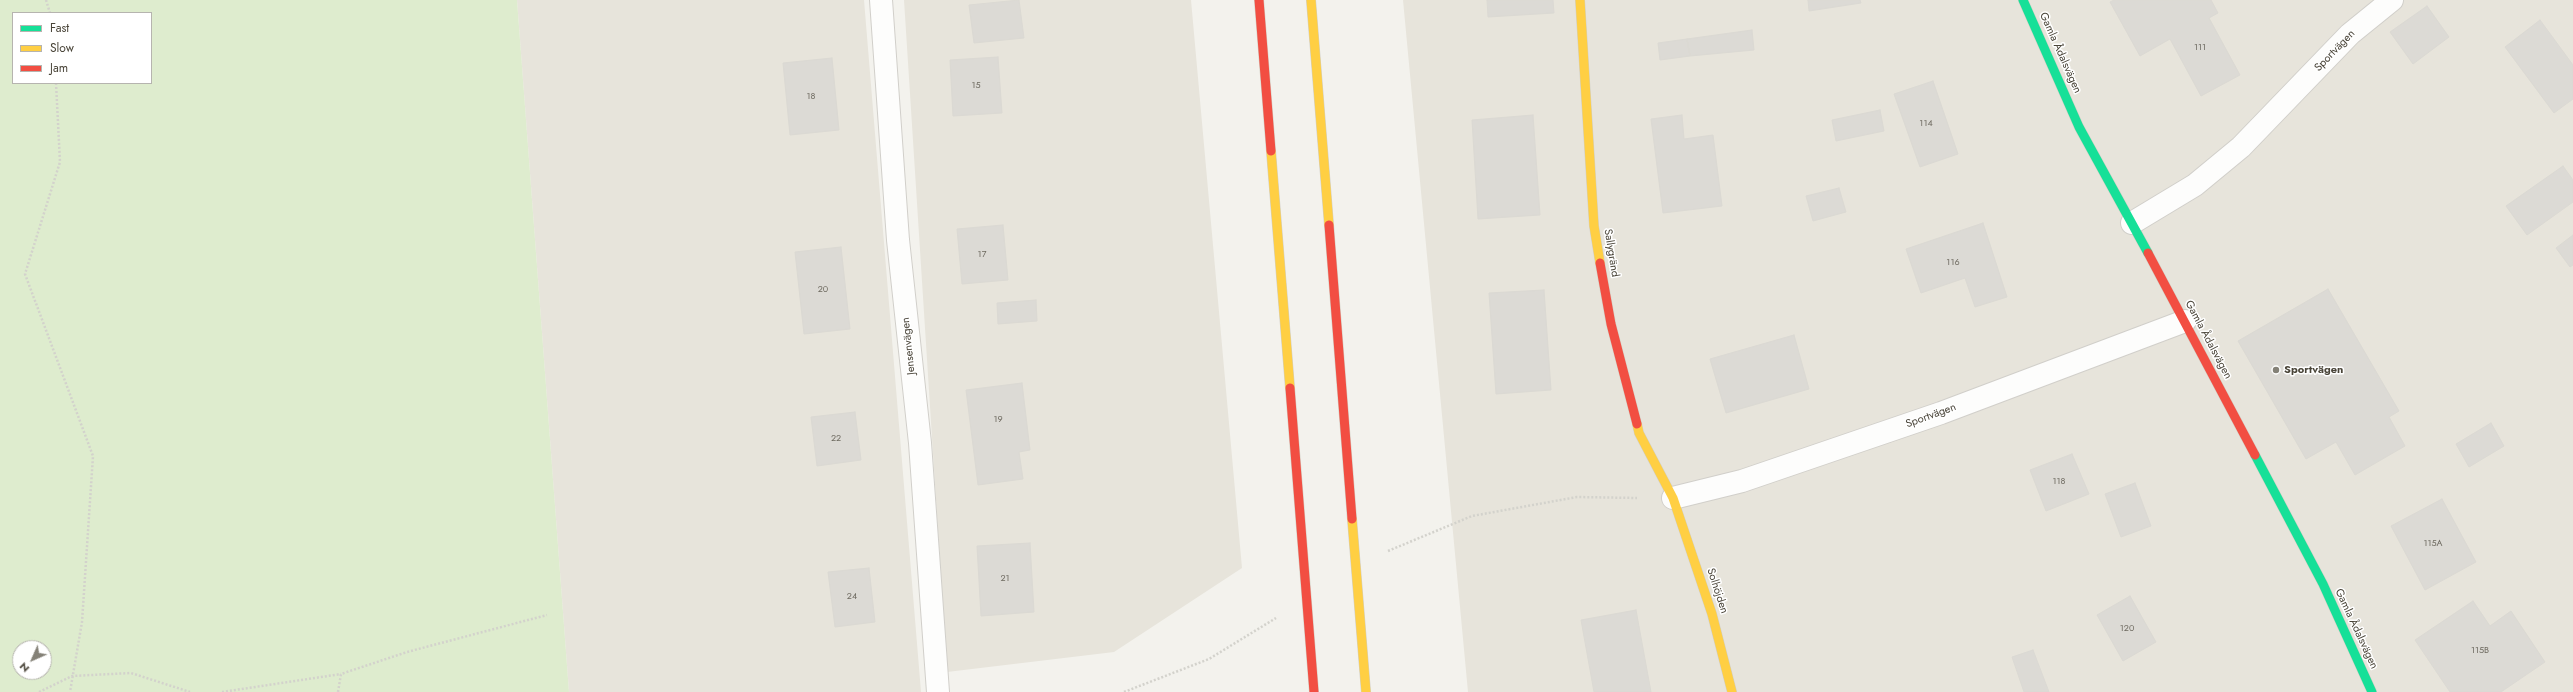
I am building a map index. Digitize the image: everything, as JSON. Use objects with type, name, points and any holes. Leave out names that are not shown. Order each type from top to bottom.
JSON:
[{"type":"main road","points":[[1259,0],[1314,692]]},
{"type":"main road","points":[[1311,0],[1366,692]]},
{"type":"main road","name":"Sallygränd","points":[[1580,0],[1594,226],[1611,324],[1639,433],[1673,498]]},
{"type":"main road","name":"Gamla Ådalsvägen","points":[[2023,0],[2079,126],[2185,321],[2323,584],[2372,692]]},
{"type":"main road","name":"Solhöjden","points":[[1673,498],[1712,614],[1732,692]]},
{"type":"street","name":"Jensenvägen","points":[[881,0],[898,240],[920,443],[938,692]]},
{"type":"street","name":"Sportvägen","points":[[2132,223],[2195,185],[2241,147],[2350,34],[2392,0]]},
{"type":"street","name":"Sportvägen","points":[[1673,498],[1742,481],[1934,416],[2185,321]]},
{"type":"path","points":[[46,0],[50,12]]},
{"type":"path","points":[[56,84],[60,162],[25,274],[93,456],[82,622],[70,692]]},
{"type":"path","points":[[1388,551],[1472,516],[1577,497],[1673,498]]},
{"type":"path","points":[[222,692],[341,674],[429,645],[547,615]]},
{"type":"path","points":[[1124,692],[1209,659],[1278,617]]},
{"type":"path","points":[[39,692],[72,676],[131,673],[190,692]]},
{"type":"path","points":[[338,692],[341,674]]},
{"type":"shaded area","points":[[517,0],[864,0],[921,692],[569,692]]},
{"type":"shaded area","points":[[904,0],[1191,0],[1242,568],[1114,652],[947,672]]},
{"type":"shaded area","points":[[1403,0],[2573,0],[2573,692],[1468,692]]},
{"type":"green space","points":[[0,0],[517,0],[569,692],[0,692]]},
{"type":"building","points":[[1019,0],[1024,38],[974,43],[969,5]]},
{"type":"building","points":[[1487,0],[1553,0],[1554,13],[1488,17]]},
{"type":"building","points":[[1808,0],[1860,0],[1861,3],[1809,11]]},
{"type":"building","points":[[2114,0],[2211,0],[2218,13],[2209,18],[2240,75],[2201,96],[2170,39],[2140,56],[2110,2]]},
{"type":"building","points":[[2427,6],[2449,37],[2413,64],[2390,32]]},
{"type":"building","points":[[2540,20],[2573,65],[2573,99],[2554,113],[2505,47]]},
{"type":"building","points":[[1752,30],[1754,50],[1690,56],[1687,39]]},
{"type":"building","points":[[1687,39],[1690,56],[1660,60],[1658,43]]},
{"type":"building","points":[[998,57],[1002,113],[953,116],[950,60]]},
{"type":"building","points":[[832,58],[839,130],[790,135],[783,63]]},
{"type":"building","points":[[1933,81],[1958,154],[1920,167],[1894,94]]},
{"type":"building","points":[[1880,110],[1884,131],[1836,141],[1832,120]]},
{"type":"building","points":[[1533,115],[1540,215],[1478,219],[1472,120]]},
{"type":"building","points":[[1682,115],[1684,139],[1713,135],[1722,206],[1663,213],[1651,119]]},
{"type":"building","points":[[2563,166],[2573,180],[2573,202],[2527,235],[2506,206]]},
{"type":"building","points":[[1839,188],[1846,212],[1813,221],[1806,196]]},
{"type":"building","points":[[1983,223],[2007,297],[1975,307],[1965,278],[1921,293],[1906,249]]},
{"type":"building","points":[[1003,225],[1008,280],[962,284],[957,229]]},
{"type":"building","points":[[2573,235],[2573,265],[2570,267],[2556,248]]},
{"type":"building","points":[[841,247],[850,329],[804,334],[795,252]]},
{"type":"building","points":[[2328,289],[2399,411],[2389,417],[2405,446],[2355,475],[2336,442],[2306,459],[2238,341]]},
{"type":"building","points":[[1544,290],[1551,390],[1496,394],[1489,293]]},
{"type":"building","points":[[1036,300],[1037,321],[998,324],[997,303]]},
{"type":"building","points":[[1794,335],[1809,389],[1726,413],[1710,359]]},
{"type":"building","points":[[1022,383],[1030,450],[1019,452],[1023,479],[978,485],[966,390]]},
{"type":"building","points":[[855,412],[861,460],[817,466],[811,417]]},
{"type":"building","points":[[2491,423],[2504,446],[2469,467],[2456,444]]},
{"type":"building","points":[[2072,454],[2089,494],[2046,511],[2030,470]]},
{"type":"building","points":[[2135,483],[2151,526],[2121,537],[2105,494]]},
{"type":"building","points":[[2442,499],[2476,562],[2425,590],[2391,526]]},
{"type":"building","points":[[1030,543],[1034,612],[981,616],[977,546]]},
{"type":"building","points":[[869,568],[875,622],[835,627],[828,572]]},
{"type":"building","points":[[2130,596],[2156,642],[2123,661],[2097,615]]},
{"type":"building","points":[[2473,601],[2490,626],[2511,611],[2545,662],[2501,692],[2450,692],[2415,640]]},
{"type":"building","points":[[1636,610],[1651,692],[1594,692],[1581,620]]},
{"type":"building","points":[[2033,650],[2049,692],[2024,692],[2012,657]]},
{"type":"traffic: fast","points":[[2023,0],[2079,127],[2148,253]]},
{"type":"traffic: fast","points":[[2255,455],[2323,584],[2372,692]]},
{"type":"traffic: slow","points":[[1311,0],[1329,225]]},
{"type":"traffic: slow","points":[[1580,0],[1594,226],[1600,263]]},
{"type":"traffic: slow","points":[[1271,151],[1290,388]]},
{"type":"traffic: slow","points":[[1637,424],[1639,433],[1673,498],[1712,614],[1732,692]]},
{"type":"traffic: slow","points":[[1352,519],[1366,692]]},
{"type":"traffic: jam","points":[[1259,0],[1271,151]]},
{"type":"traffic: jam","points":[[1329,225],[1352,519]]},
{"type":"traffic: jam","points":[[2148,253],[2255,455]]},
{"type":"traffic: jam","points":[[1600,263],[1611,324],[1637,424]]},
{"type":"traffic: jam","points":[[1290,388],[1314,692]]},
{"type":"place","name":"Sportvägen","points":[[2276,370]]}]
